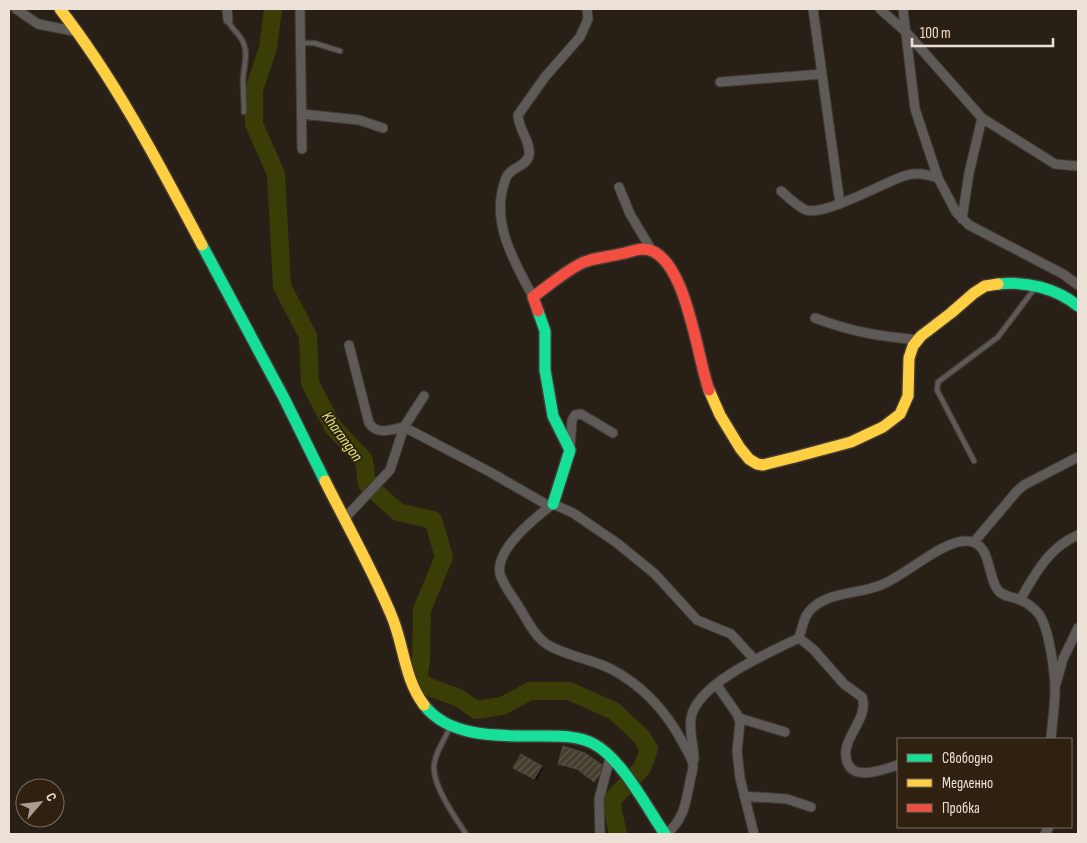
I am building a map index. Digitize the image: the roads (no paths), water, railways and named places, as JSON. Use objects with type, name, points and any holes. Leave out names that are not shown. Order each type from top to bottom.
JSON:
[{"type":"street","points":[[16,9],[38,24],[78,32]]},
{"type":"street","points":[[60,9],[78,32],[119,96],[172,188],[284,398],[391,613],[408,678],[418,697],[432,716],[450,727],[468,732],[521,736],[565,736],[582,738],[597,745],[612,760],[666,834],[678,824],[684,810],[694,755],[691,730],[692,714],[699,700],[716,684],[755,660],[799,638],[806,616],[819,604],[836,596],[856,593],[889,582],[953,543],[962,541],[974,542],[984,551],[996,589],[1005,596],[1020,600],[1038,613],[1046,629],[1055,689]]},
{"type":"street","points":[[227,9],[228,20]]},
{"type":"street","points":[[300,9],[302,150]]},
{"type":"street","points":[[570,450],[553,416],[545,370],[545,331],[533,297],[510,252],[501,220],[500,197],[508,174],[523,164],[529,154],[529,148],[518,121],[518,115],[545,77],[580,37],[588,19],[587,9]]},
{"type":"street","points":[[813,9],[840,204]]},
{"type":"street","points":[[880,9],[907,33],[982,118],[1055,164],[1078,166]]},
{"type":"street","points":[[903,9],[914,109],[938,178],[962,219],[969,225],[1064,274],[1078,285]]},
{"type":"street","points":[[720,82],[822,74]]},
{"type":"street","points":[[302,114],[358,120],[383,128]]},
{"type":"street","points":[[962,219],[969,173],[982,118]]},
{"type":"street","points":[[781,191],[806,210],[818,210],[840,204],[914,173],[923,173],[938,178]]},
{"type":"street","points":[[619,187],[630,214],[651,250]]},
{"type":"street","points":[[533,297],[581,263],[637,250],[651,250],[658,253],[670,267],[683,293],[692,320],[704,373],[714,402],[744,456],[755,464],[763,466],[864,437],[885,427],[904,407],[910,384],[909,353],[918,340],[986,285],[1003,283],[1036,286],[1062,294],[1078,306]]},
{"type":"street","points":[[814,318],[840,328],[870,335],[918,340]]},
{"type":"street","points":[[349,345],[371,427],[382,431],[404,427],[551,505],[573,513],[616,543],[655,574],[697,620],[731,634],[755,660]]},
{"type":"street","points":[[344,519],[392,466],[404,427],[424,396]]},
{"type":"street","points":[[613,433],[581,414],[575,415],[572,420],[570,450],[551,505],[518,534],[509,546],[500,565],[502,578],[542,640],[556,649],[611,669],[636,685],[655,702],[667,716],[693,765]]},
{"type":"street","points":[[974,542],[1024,485],[1078,456]]},
{"type":"street","points":[[1020,600],[1035,572],[1044,560],[1056,548],[1078,535]]},
{"type":"street","points":[[1051,738],[1055,689],[1063,659],[1078,628]]},
{"type":"street","points":[[799,638],[814,649],[844,684],[862,698],[863,705],[858,724],[846,749],[847,762],[850,768],[855,772],[861,773],[897,765]]},
{"type":"street","points":[[716,684],[739,718],[737,751],[744,796],[754,834]]},
{"type":"street","points":[[739,718],[785,732]]},
{"type":"street","points":[[600,834],[599,799],[612,760]]},
{"type":"street","points":[[744,796],[787,799],[811,807]]},
{"type":"lane","points":[[228,20],[230,26],[242,40],[245,51],[246,64],[243,79],[244,112]]},
{"type":"lane","points":[[301,44],[314,44],[340,51]]},
{"type":"lane","points":[[974,461],[937,390],[938,382],[998,337],[1036,286]]},
{"type":"lane","points":[[450,727],[436,757],[434,774],[438,785],[466,834]]},
{"type":"waterway","name":"Kharangon","points":[[273,9],[268,48],[254,90],[254,124],[276,174],[282,286],[308,336],[310,383],[333,427],[364,460],[367,484],[398,512],[433,520],[444,557],[422,610],[421,661],[418,679],[429,687],[459,698],[476,710],[502,706],[530,691],[569,691],[614,711],[641,736],[649,749],[642,768],[611,801],[618,834]]}]
